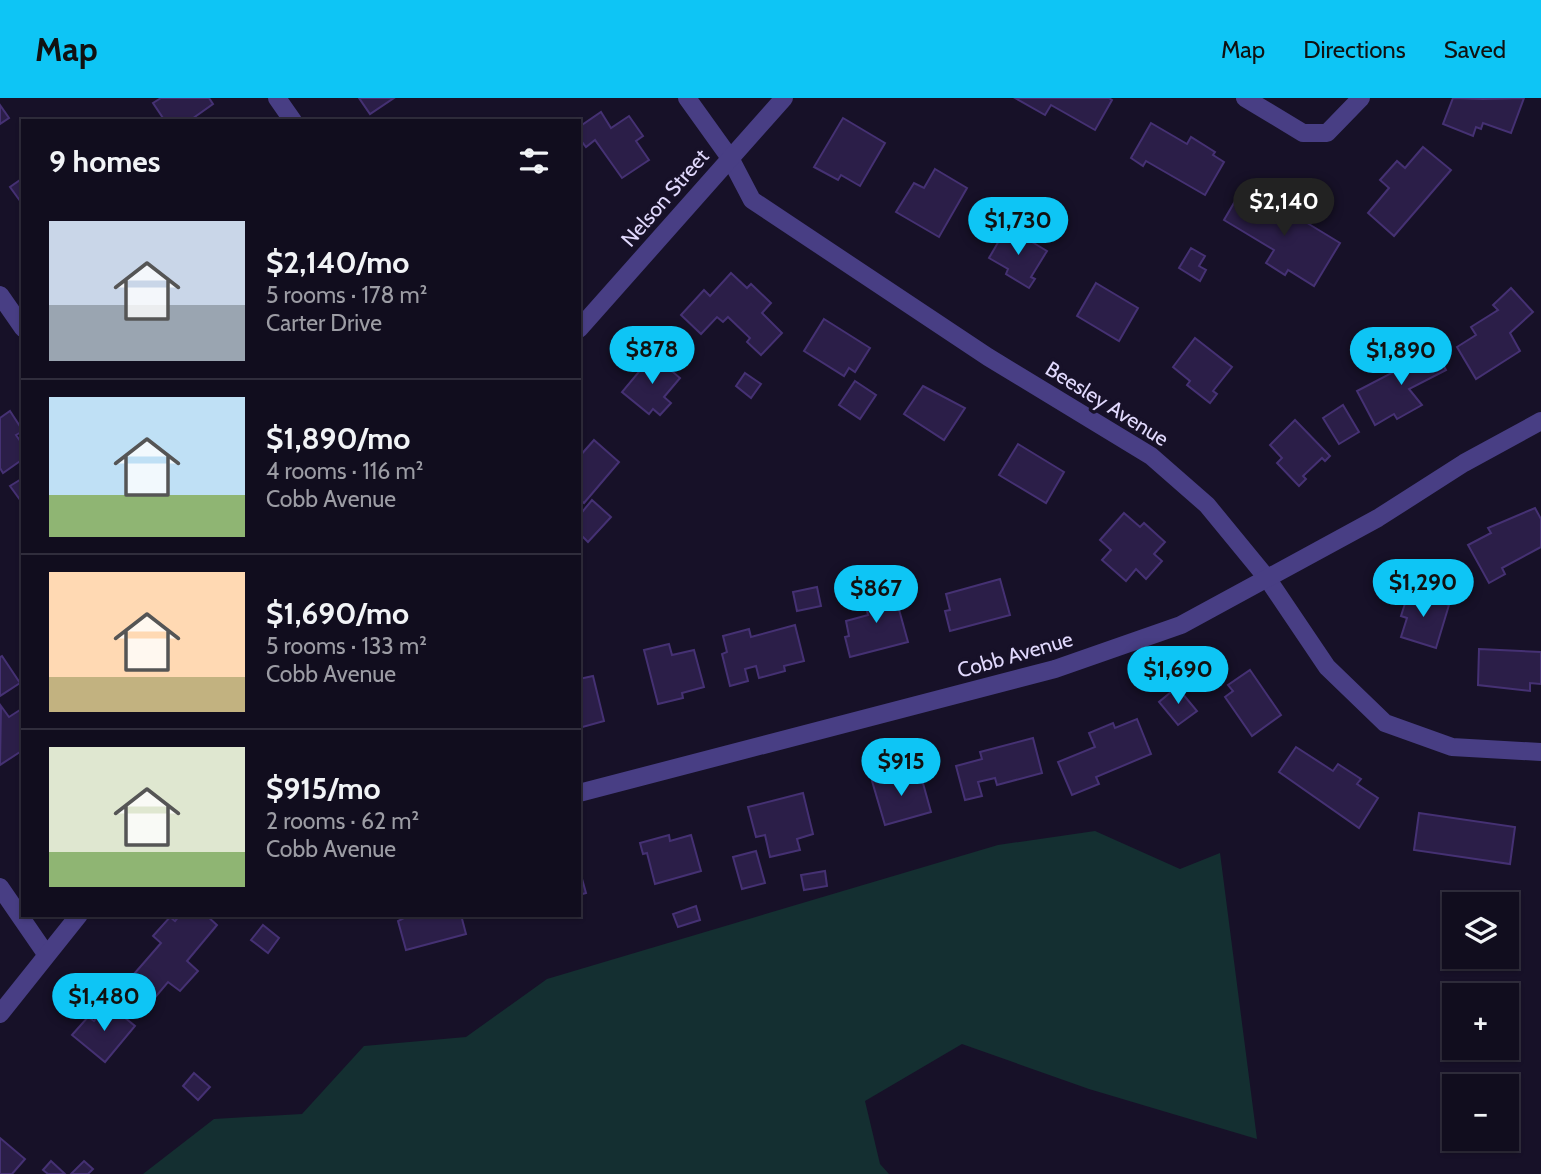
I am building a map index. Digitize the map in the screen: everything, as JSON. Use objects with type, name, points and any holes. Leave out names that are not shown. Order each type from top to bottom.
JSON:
[{"type":"street","points":[[277,98],[292,119]]},
{"type":"street","name":"Beesley Avenue","points":[[687,98],[730,159],[752,200],[988,357],[1151,456],[1207,505],[1266,578],[1326,667],[1385,723],[1452,747],[1541,751]]},
{"type":"street","name":"Nelson Street","points":[[581,327],[784,98]]},
{"type":"street","points":[[1245,98],[1303,133],[1327,133],[1361,98]]},
{"type":"street","points":[[0,295],[21,325]]},
{"type":"street","name":"Cobb Avenue","points":[[581,792],[1055,669],[1181,625],[1378,517],[1464,463],[1541,421]]},
{"type":"street","points":[[0,887],[46,954]]},
{"type":"street","points":[[0,1014],[77,917]]},
{"type":"green space","points":[[1095,831],[1180,869],[1220,853],[1257,1139],[1089,1089],[962,1044],[865,1101],[880,1164],[889,1174],[143,1174],[214,1119],[302,1114],[364,1046],[466,1037],[547,979],[998,845]]},
{"type":"building","points":[[161,98],[209,98],[213,104],[192,119],[164,119],[153,103]]},
{"type":"building","points":[[359,98],[394,98],[370,114]]},
{"type":"building","points":[[1015,98],[1112,100],[1095,130],[1051,105],[1045,115]]},
{"type":"building","points":[[1453,98],[1524,98],[1511,133],[1483,123],[1481,129],[1476,127],[1473,136],[1443,124]]},
{"type":"building","points":[[0,105],[9,118],[0,124]]},
{"type":"building","points":[[601,112],[611,128],[629,116],[643,136],[636,141],[649,160],[622,178],[595,140],[586,147],[581,141],[581,126]]},
{"type":"building","points":[[843,118],[885,143],[860,186],[841,175],[838,180],[814,167]]},
{"type":"building","points":[[1151,123],[1187,144],[1191,137],[1215,152],[1213,155],[1224,162],[1205,195],[1146,161],[1143,166],[1131,158]]},
{"type":"building","points":[[1423,147],[1451,170],[1394,236],[1368,213],[1389,188],[1380,180],[1397,161],[1405,168]]},
{"type":"building","points":[[935,169],[967,188],[939,237],[896,212],[914,183],[924,188]]},
{"type":"building","points":[[21,179],[21,202],[10,187]]},
{"type":"building","points":[[1241,191],[1272,210],[1276,204],[1340,243],[1314,286],[1288,270],[1285,275],[1266,263],[1274,250],[1224,220]]},
{"type":"building","points":[[1007,227],[1047,251],[1031,277],[1035,279],[1029,288],[1006,274],[1008,269],[989,258]]},
{"type":"building","points":[[1191,248],[1205,256],[1199,266],[1206,270],[1200,281],[1179,268]]},
{"type":"building","points":[[731,273],[747,288],[751,284],[771,303],[762,313],[782,333],[761,355],[747,342],[750,338],[728,317],[723,322],[717,317],[701,334],[681,315],[704,290],[710,296]]},
{"type":"building","points":[[1096,283],[1138,308],[1119,341],[1077,316]]},
{"type":"building","points":[[1511,288],[1533,312],[1510,333],[1520,351],[1476,379],[1457,347],[1476,335],[1471,327],[1498,310],[1493,305]]},
{"type":"building","points":[[824,319],[870,348],[855,372],[849,368],[844,376],[804,351]]},
{"type":"building","points":[[1195,338],[1232,367],[1213,391],[1217,394],[1210,403],[1187,385],[1190,381],[1173,367]]},
{"type":"building","points":[[1432,344],[1446,370],[1409,389],[1422,405],[1397,419],[1394,414],[1375,425],[1357,391],[1399,369],[1401,373],[1413,366],[1408,357]]},
{"type":"building","points":[[653,355],[680,378],[664,397],[671,403],[660,415],[653,409],[649,414],[622,392]]},
{"type":"building","points":[[745,373],[761,384],[751,398],[736,386]]},
{"type":"building","points":[[855,381],[876,395],[860,419],[839,405]]},
{"type":"building","points":[[923,386],[965,408],[944,440],[904,414]]},
{"type":"building","points":[[1343,405],[1359,432],[1339,444],[1323,418]]},
{"type":"building","points":[[10,411],[21,428],[21,432],[16,435],[21,442],[21,460],[3,473],[0,468],[0,418]]},
{"type":"building","points":[[1295,420],[1330,456],[1325,461],[1322,458],[1303,476],[1306,479],[1299,486],[1277,463],[1282,458],[1270,445]]},
{"type":"building","points":[[594,440],[619,462],[584,503],[581,501],[581,455]]},
{"type":"building","points":[[1018,444],[1064,472],[1046,503],[999,475]]},
{"type":"building","points":[[21,479],[21,501],[10,486]]},
{"type":"building","points":[[592,500],[611,517],[588,542],[581,537],[581,509],[583,511]]},
{"type":"building","points":[[1535,508],[1541,519],[1541,547],[1502,568],[1505,574],[1489,583],[1468,545],[1491,533],[1488,528]]},
{"type":"building","points":[[1124,513],[1140,527],[1144,523],[1165,542],[1154,554],[1162,561],[1146,579],[1136,569],[1126,581],[1102,560],[1111,550],[1100,540]]},
{"type":"building","points":[[1000,579],[1010,615],[950,631],[945,611],[950,610],[946,594]]},
{"type":"building","points":[[883,582],[887,598],[891,596],[894,607],[898,606],[908,642],[850,657],[845,637],[849,636],[846,621],[868,615],[865,603],[869,602],[865,587]]},
{"type":"building","points":[[817,587],[821,606],[797,611],[793,592]]},
{"type":"building","points":[[1410,588],[1419,590],[1418,595],[1449,605],[1436,648],[1401,637],[1407,618],[1401,616]]},
{"type":"building","points":[[795,625],[804,661],[784,666],[785,671],[759,678],[756,666],[745,669],[748,681],[730,686],[722,654],[727,652],[723,636],[749,629],[751,637]]},
{"type":"building","points":[[669,644],[672,655],[694,650],[704,687],[682,693],[683,698],[658,704],[644,650]]},
{"type":"building","points":[[1479,649],[1541,652],[1541,684],[1530,683],[1530,691],[1478,685]]},
{"type":"building","points":[[2,656],[20,683],[0,696],[0,657]]},
{"type":"building","points":[[1250,670],[1281,715],[1252,736],[1225,697],[1233,691],[1228,685]]},
{"type":"building","points":[[593,676],[604,721],[581,727],[581,679]]},
{"type":"building","points":[[1177,687],[1197,711],[1178,725],[1159,702]]},
{"type":"building","points":[[1,706],[9,717],[21,709],[21,751],[0,765]]},
{"type":"building","points":[[1137,719],[1151,754],[1096,777],[1099,784],[1072,795],[1058,762],[1095,747],[1089,733],[1113,723],[1115,728]]},
{"type":"building","points":[[1033,738],[1042,773],[997,785],[995,778],[978,782],[982,796],[965,800],[956,766],[982,759],[980,752]]},
{"type":"building","points":[[1296,747],[1333,771],[1338,764],[1361,779],[1357,784],[1378,798],[1359,828],[1279,772]]},
{"type":"building","points":[[898,774],[900,782],[921,776],[931,812],[885,825],[872,781]]},
{"type":"building","points":[[803,793],[813,834],[797,839],[800,850],[770,857],[765,835],[756,837],[748,807]]},
{"type":"building","points":[[1419,813],[1515,827],[1510,864],[1414,850]]},
{"type":"building","points":[[669,835],[670,841],[691,835],[701,871],[655,884],[647,853],[643,854],[640,843]]},
{"type":"building","points":[[756,851],[765,883],[742,889],[733,857]]},
{"type":"building","points":[[825,871],[827,886],[804,890],[801,875]]},
{"type":"building","points":[[581,875],[586,893],[581,894]]},
{"type":"building","points":[[696,906],[700,920],[678,927],[673,914]]},
{"type":"building","points":[[170,917],[175,921],[178,917],[208,917],[217,925],[187,961],[198,971],[180,991],[168,982],[152,1001],[128,981],[161,943],[153,936]]},
{"type":"building","points":[[406,917],[462,917],[466,934],[406,950],[398,921]]},
{"type":"building","points":[[263,925],[279,938],[268,953],[251,940]]},
{"type":"building","points":[[108,1004],[135,1026],[105,1062],[72,1035],[88,1017],[94,1021]]},
{"type":"building","points":[[194,1073],[210,1087],[198,1100],[183,1086]]},
{"type":"building","points":[[0,1138],[25,1159],[12,1174],[0,1174]]},
{"type":"building","points":[[51,1161],[65,1174],[48,1174],[43,1170]]},
{"type":"building","points":[[84,1161],[93,1169],[88,1174],[71,1174]]}]
